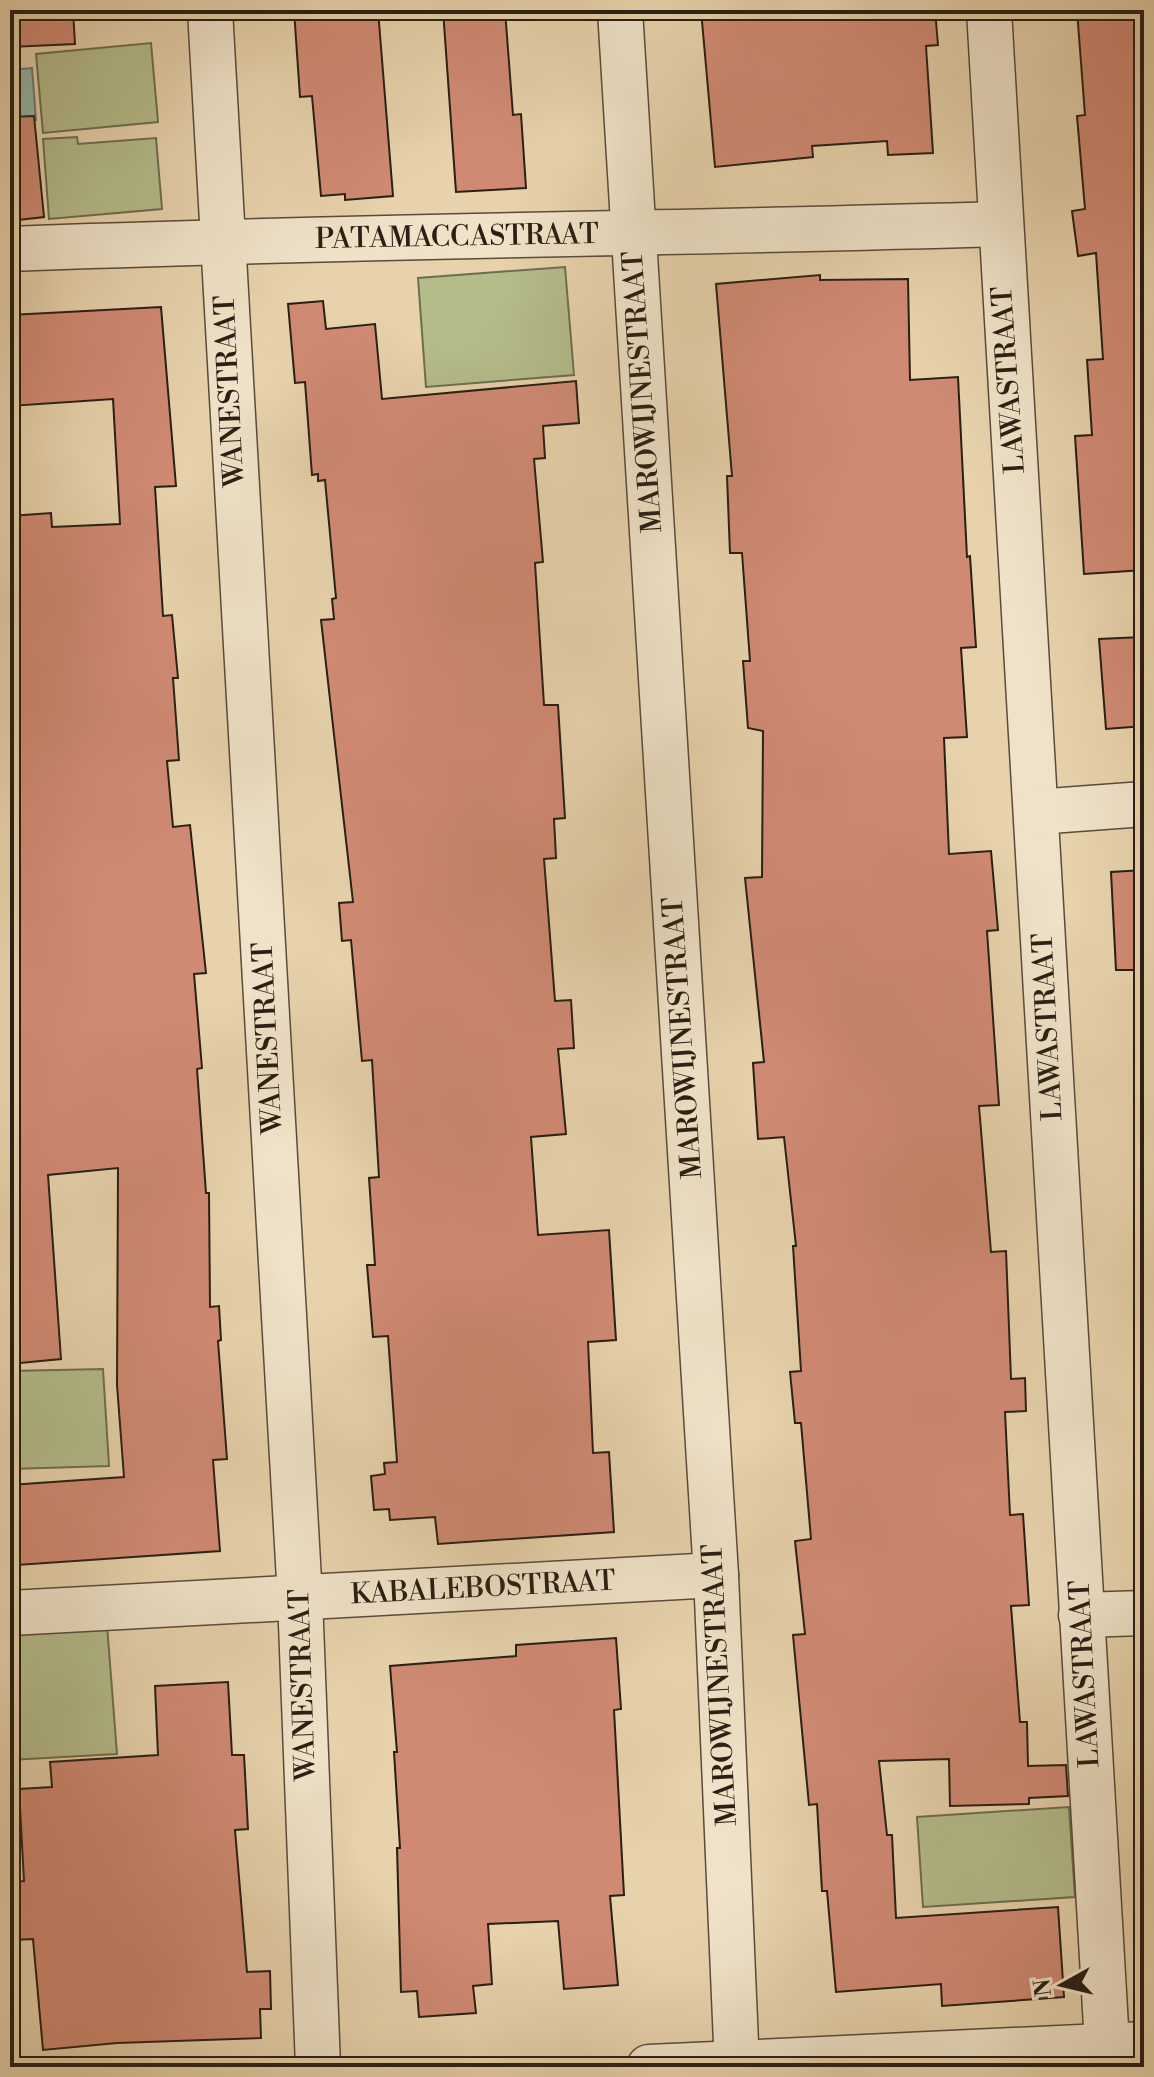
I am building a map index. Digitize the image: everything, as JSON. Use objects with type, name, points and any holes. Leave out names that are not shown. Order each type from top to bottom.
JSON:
[{"type":"street","name":"WANESTRAAT","points":[[210,10],[300,1598],[318,2067]]},
{"type":"street","name":"MAROWIJNESTRAAT","points":[[620,10],[716,1575],[736,2066]]},
{"type":"street","name":"LAWASTRAAT","points":[[989,10],[1081,1615],[1125,2044]]},
{"type":"street","name":"PATAMACCASTRAAT","points":[[10,249],[222,240],[633,235],[999,224]]},
{"type":"street","points":[[1036,812],[1144,804]]},
{"type":"street","name":"KABALEBOSTRAAT","points":[[10,1613],[716,1575]]},
{"type":"street","points":[[1081,1615],[1144,1613]]},
{"type":"street","points":[[649,2067],[736,2066],[1125,2044]]},
{"type":"green space","points":[[151,43],[158,122],[43,133],[36,54]]},
{"type":"green space","points":[[77,137],[78,144],[156,138],[162,209],[49,219],[43,139]]},
{"type":"green space","points":[[565,267],[574,375],[426,387],[418,278]]},
{"type":"green space","points":[[103,1369],[109,1466],[10,1469],[10,1371]]},
{"type":"green space","points":[[107,1625],[117,1754],[10,1760],[10,1629]]},
{"type":"green space","points":[[1069,1807],[1075,1897],[923,1907],[917,1817]]},
{"type":"shaded area","points":[[32,68],[36,120],[10,122],[10,70]]},
{"type":"building","points":[[10,10],[73,10],[75,44],[10,47]]},
{"type":"building","points":[[294,10],[378,10],[393,196],[345,200],[345,194],[321,196],[312,96],[300,97]]},
{"type":"building","points":[[443,10],[505,10],[513,115],[521,114],[526,188],[456,192]]},
{"type":"building","points":[[701,10],[935,10],[938,45],[926,46],[933,153],[888,155],[887,141],[812,146],[813,157],[715,167]]},
{"type":"building","points":[[1077,10],[1144,10],[1144,101],[1136,102],[1144,203],[1144,570],[1084,574],[1075,436],[1092,435],[1087,360],[1103,359],[1096,253],[1078,256],[1072,211],[1085,209],[1077,116],[1085,115]]},
{"type":"building","points":[[34,116],[44,217],[10,221],[10,117]]},
{"type":"building","points":[[820,275],[820,280],[908,279],[910,380],[958,377],[967,557],[970,556],[976,647],[961,648],[967,737],[944,738],[949,854],[991,851],[998,930],[987,931],[999,1105],[979,1106],[991,1252],[1006,1251],[1011,1379],[1025,1378],[1026,1411],[1005,1412],[1010,1515],[1023,1514],[1029,1605],[1011,1606],[1020,1722],[1027,1722],[1028,1766],[1066,1765],[1068,1796],[1029,1798],[1029,1804],[950,1806],[949,1759],[879,1761],[887,1835],[892,1835],[896,1918],[1058,1907],[1064,1997],[942,2006],[941,1984],[836,1992],[827,1891],[822,1891],[817,1804],[809,1805],[793,1635],[805,1634],[795,1541],[811,1539],[801,1423],[795,1423],[790,1372],[801,1371],[793,1246],[796,1246],[784,1137],[758,1139],[753,1063],[764,1062],[745,878],[762,877],[763,731],[748,728],[743,661],[750,661],[742,553],[730,553],[727,476],[732,476],[716,284]]},
{"type":"building","points":[[323,301],[326,329],[375,324],[382,399],[576,381],[579,423],[543,426],[545,458],[534,459],[543,562],[535,563],[544,705],[558,705],[565,818],[554,819],[556,858],[544,859],[555,1001],[571,1000],[574,1048],[558,1049],[566,1134],[531,1137],[538,1235],[609,1230],[616,1340],[588,1342],[593,1453],[609,1452],[614,1532],[438,1544],[435,1517],[390,1520],[389,1509],[374,1510],[371,1476],[385,1474],[384,1463],[397,1462],[388,1336],[373,1337],[367,1265],[375,1265],[369,1178],[379,1177],[372,1060],[362,1061],[351,940],[342,941],[339,903],[353,902],[321,620],[334,619],[332,599],[336,598],[325,480],[318,481],[318,474],[312,475],[305,382],[295,383],[288,304]]},
{"type":"building","points":[[161,307],[176,486],[155,487],[163,616],[172,615],[178,678],[173,678],[179,760],[167,761],[173,827],[190,825],[206,973],[194,974],[202,1068],[197,1069],[206,1193],[209,1193],[210,1307],[219,1306],[221,1340],[218,1341],[227,1459],[213,1460],[220,1551],[17,1565],[16,1546],[10,1546],[10,1485],[124,1477],[117,1385],[118,1168],[48,1175],[61,1359],[10,1364],[10,516],[51,513],[52,527],[120,524],[113,399],[10,406],[10,315]]},
{"type":"building","points":[[1142,637],[1144,726],[1106,729],[1099,639]]},
{"type":"building","points":[[1144,870],[1144,970],[1116,970],[1111,872]]},
{"type":"building","points":[[616,1638],[621,1709],[614,1710],[624,1895],[610,1896],[618,1985],[564,1989],[558,1921],[488,1924],[492,1984],[473,1986],[476,2013],[419,2017],[417,1991],[401,1992],[397,1848],[400,1848],[394,1752],[397,1752],[390,1666],[516,1656],[516,1645]]},
{"type":"building","points":[[228,1682],[232,1755],[244,1755],[248,1829],[235,1830],[247,1972],[270,1971],[271,2009],[260,2009],[261,2038],[117,2043],[43,2050],[33,1939],[13,1940],[10,1882],[24,1881],[19,1789],[52,1787],[50,1762],[158,1755],[155,1686]]}]
